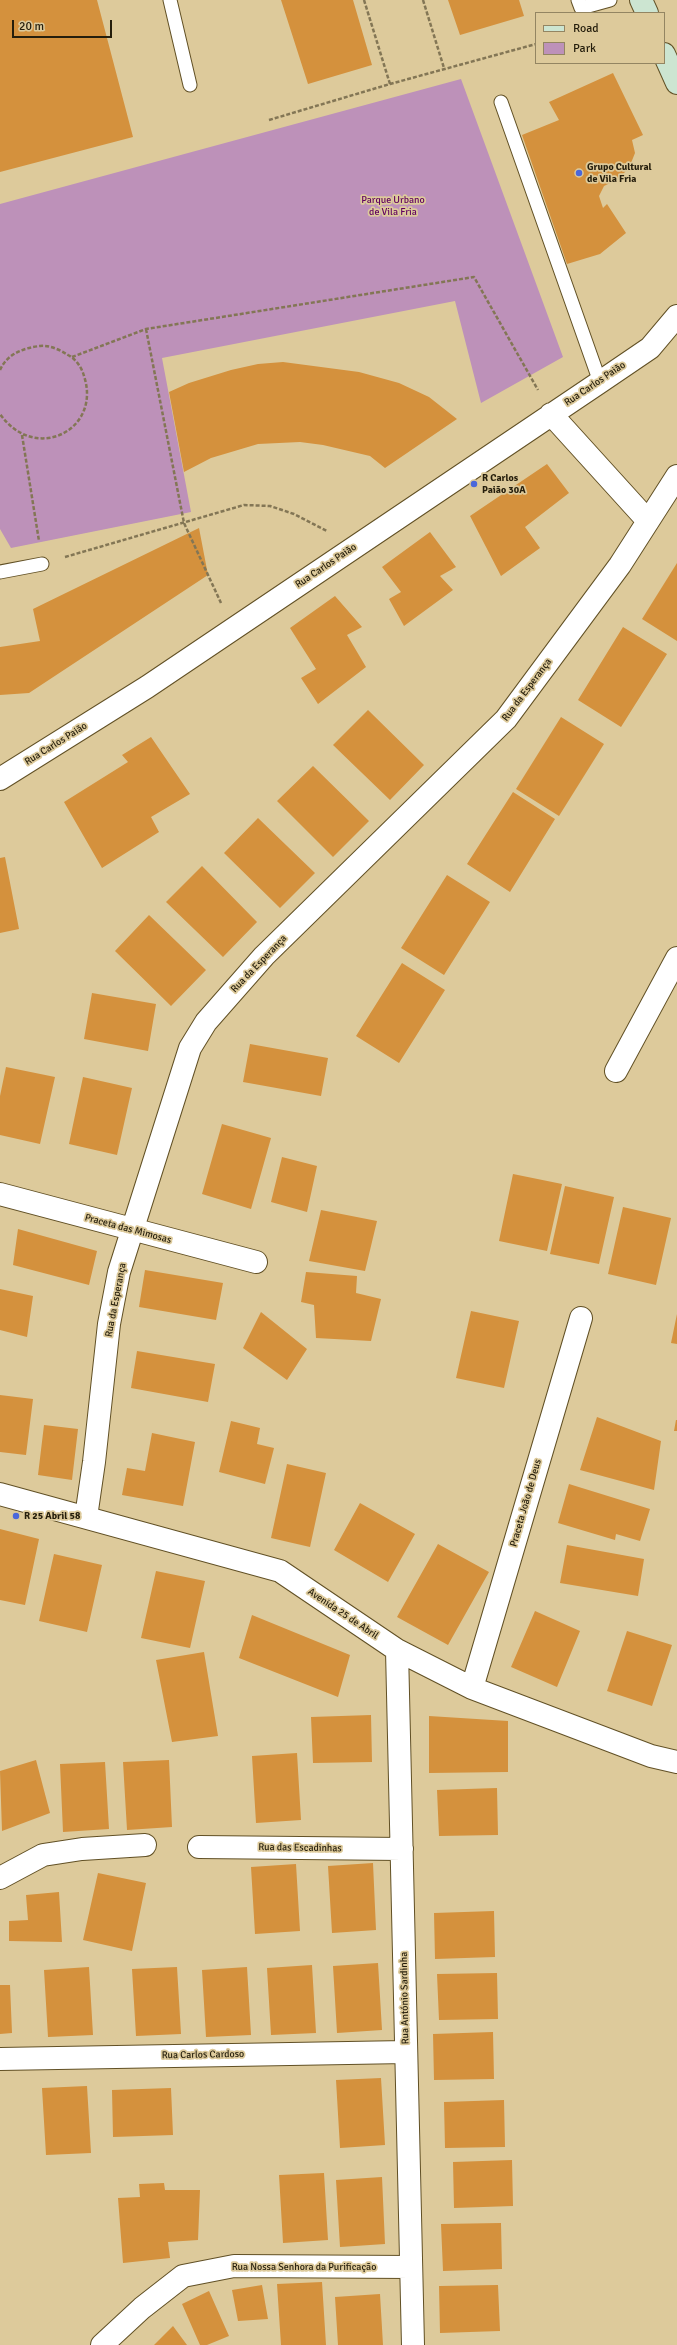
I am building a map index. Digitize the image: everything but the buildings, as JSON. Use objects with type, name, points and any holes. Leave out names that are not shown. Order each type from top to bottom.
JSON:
[{"type":"main road","points":[[641,0],[647,12]]},
{"type":"main road","points":[[665,56],[677,83]]},
{"type":"street","name":"Rua Carlos Paião","points":[[0,779],[146,687],[650,348],[677,316]]},
{"type":"street","name":"Rua Carlos Paião","points":[[650,348],[677,342]]},
{"type":"street","points":[[551,414],[648,521]]},
{"type":"street","name":"Rua da Esperança","points":[[86,1517],[110,1324],[119,1272],[134,1231],[190,1048],[206,1022],[264,956],[506,719],[620,564],[677,476]]},
{"type":"street","points":[[616,1071],[677,958]]},
{"type":"street","name":"Praceta das Mimosas","points":[[0,1194],[134,1231],[256,1262]]},
{"type":"street","name":"Praceta João de Deus","points":[[472,1688],[581,1318]]},
{"type":"street","name":"Avenida 25 de Abril","points":[[0,1494],[280,1571],[397,1650],[472,1688],[651,1756],[677,1762]]},
{"type":"street","name":"Rua António Sardinha","points":[[397,1650],[413,2345]]},
{"type":"street","points":[[0,1878],[43,1855],[82,1849],[145,1844]]},
{"type":"street","name":"Rua das Escadinhas","points":[[199,1847],[402,1849]]},
{"type":"street","name":"Rua Carlos Cardoso","points":[[0,2059],[406,2052]]},
{"type":"street","name":"Rua Nossa Senhora da Purificação","points":[[102,2345],[142,2308],[183,2276],[234,2266],[411,2266]]},
{"type":"lane","points":[[170,0],[190,85]]},
{"type":"lane","points":[[578,0],[581,8],[610,0]]},
{"type":"lane","points":[[501,102],[600,382]]},
{"type":"lane","points":[[0,572],[42,564]]},
{"type":"path","points":[[364,0],[390,84]]},
{"type":"path","points":[[423,0],[444,69]]},
{"type":"path","points":[[269,120],[390,84],[535,44]]},
{"type":"path","points":[[72,357],[146,329],[474,277],[551,414]]},
{"type":"path","points":[[146,329],[184,523],[232,629]]},
{"type":"path","points":[[0,370],[1,364],[14,354],[27,347],[43,345],[58,349],[72,357],[82,370],[87,385],[87,402],[80,418],[69,430],[54,438],[38,439],[22,435],[8,426],[0,414]]},
{"type":"path","points":[[22,435],[42,564],[244,505],[270,506],[294,514],[356,546]]},
{"type":"green space","name":"Parque Urbano de Vila Fria","points":[[461,79],[563,357],[481,403],[455,301],[162,358],[191,512],[11,548],[0,529],[0,204]]},
{"type":"place","name":"Grupo Cultural de Vila Fria","points":[[579,173]]},
{"type":"place","name":"R Carlos Paião 30A","points":[[474,484]]},
{"type":"place","name":"R 25 Abril 58","points":[[16,1516]]}]
